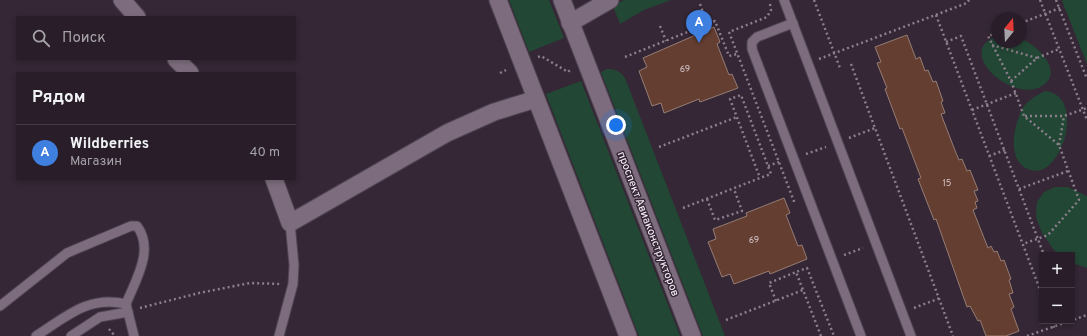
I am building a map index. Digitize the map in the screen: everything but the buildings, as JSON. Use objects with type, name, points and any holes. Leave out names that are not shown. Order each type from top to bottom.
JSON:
[{"type":"street","points":[[122,0],[136,16]]},
{"type":"street","points":[[498,0],[628,336]]},
{"type":"street","name":"проспект Авиаконструкторов","points":[[562,0],[692,336]]},
{"type":"street","points":[[570,23],[610,0]]},
{"type":"street","points":[[177,60],[189,72]]},
{"type":"street","points":[[274,180],[290,223],[447,133],[494,112],[536,99]]},
{"type":"lane","points":[[784,0],[911,336]]},
{"type":"lane","points":[[793,23],[757,36],[752,42],[752,49],[861,336]]},
{"type":"lane","points":[[279,336],[293,284],[294,265],[290,223]]},
{"type":"lane","points":[[0,306],[67,253],[131,226],[137,226],[144,246],[143,262],[127,308],[134,336]]},
{"type":"lane","points":[[36,336],[86,306],[98,302],[113,301],[127,308]]},
{"type":"lane","points":[[71,336],[100,317],[127,308]]},
{"type":"path","points":[[814,0],[840,68]]},
{"type":"path","points":[[808,63],[967,3],[969,0]]},
{"type":"path","points":[[1040,0],[1087,120]]},
{"type":"path","points":[[1056,0],[1087,79]]},
{"type":"path","points":[[700,4],[707,24]]},
{"type":"path","points":[[1027,21],[1060,8]]},
{"type":"path","points":[[936,14],[1039,288]]},
{"type":"path","points":[[625,57],[715,21],[729,56],[737,53]]},
{"type":"path","points":[[660,26],[666,41]]},
{"type":"path","points":[[991,35],[988,36],[991,45]]},
{"type":"path","points":[[946,42],[961,36],[1043,252]]},
{"type":"path","points":[[993,48],[1011,81],[1024,116],[1058,145],[1079,200],[1048,235],[1023,244]]},
{"type":"path","points":[[1002,48],[1037,58]]},
{"type":"path","points":[[1011,81],[1037,58],[1059,49]]},
{"type":"path","points":[[533,59],[541,56],[568,72],[572,70]]},
{"type":"path","points":[[850,64],[940,298],[953,336]]},
{"type":"path","points":[[972,110],[1016,93]]},
{"type":"path","points":[[683,208],[771,174],[741,95],[730,99],[760,178]]},
{"type":"path","points":[[1024,116],[1064,116],[1087,108]]},
{"type":"path","points":[[1058,145],[1064,116]]},
{"type":"path","points":[[659,147],[737,117]]},
{"type":"path","points":[[989,156],[1005,150]]},
{"type":"path","points":[[1020,189],[1068,171]]},
{"type":"path","points":[[707,199],[716,220],[742,211],[734,189]]},
{"type":"path","points":[[832,260],[876,243]]},
{"type":"path","points":[[776,301],[769,283],[807,268],[834,336]]},
{"type":"path","points":[[796,272],[821,336]]},
{"type":"path","points":[[127,308],[250,283],[293,284]]},
{"type":"path","points":[[726,320],[803,290]]},
{"type":"path","points":[[902,312],[940,298]]},
{"type":"path","points":[[1075,320],[1087,315]]},
{"type":"path","points":[[1053,324],[1054,328]]},
{"type":"path","points":[[1027,336],[1064,324]]},
{"type":"green space","points":[[509,0],[549,0],[564,38],[529,52]]},
{"type":"green space","points":[[624,0],[671,0],[644,10],[620,24],[613,6]]},
{"type":"green space","points":[[1062,0],[1087,0],[1087,64],[1064,6]]},
{"type":"green space","points":[[991,40],[991,48],[1027,48],[1027,42],[1034,46],[1041,52],[1050,66],[1051,73],[1048,80],[1042,86],[1030,90],[1017,88],[1004,82],[992,74],[985,64],[982,53],[985,43]]},
{"type":"green space","points":[[607,69],[618,71],[625,78],[725,336],[703,336],[601,72]]},
{"type":"green space","points":[[581,81],[680,336],[639,336],[546,94]]},
{"type":"green space","points":[[1045,91],[1058,96],[1065,106],[1067,120],[1065,136],[1060,150],[1052,162],[1042,170],[1030,170],[1022,166],[1017,159],[1014,151],[1015,132],[1017,123],[1025,105]]},
{"type":"green space","points":[[1055,187],[1068,187],[1087,196],[1087,268],[1075,264],[1075,252],[1056,252],[1042,233],[1036,217],[1037,202],[1044,192]]},
{"type":"place","name":"Wildberries","points":[[699,43]]}]
